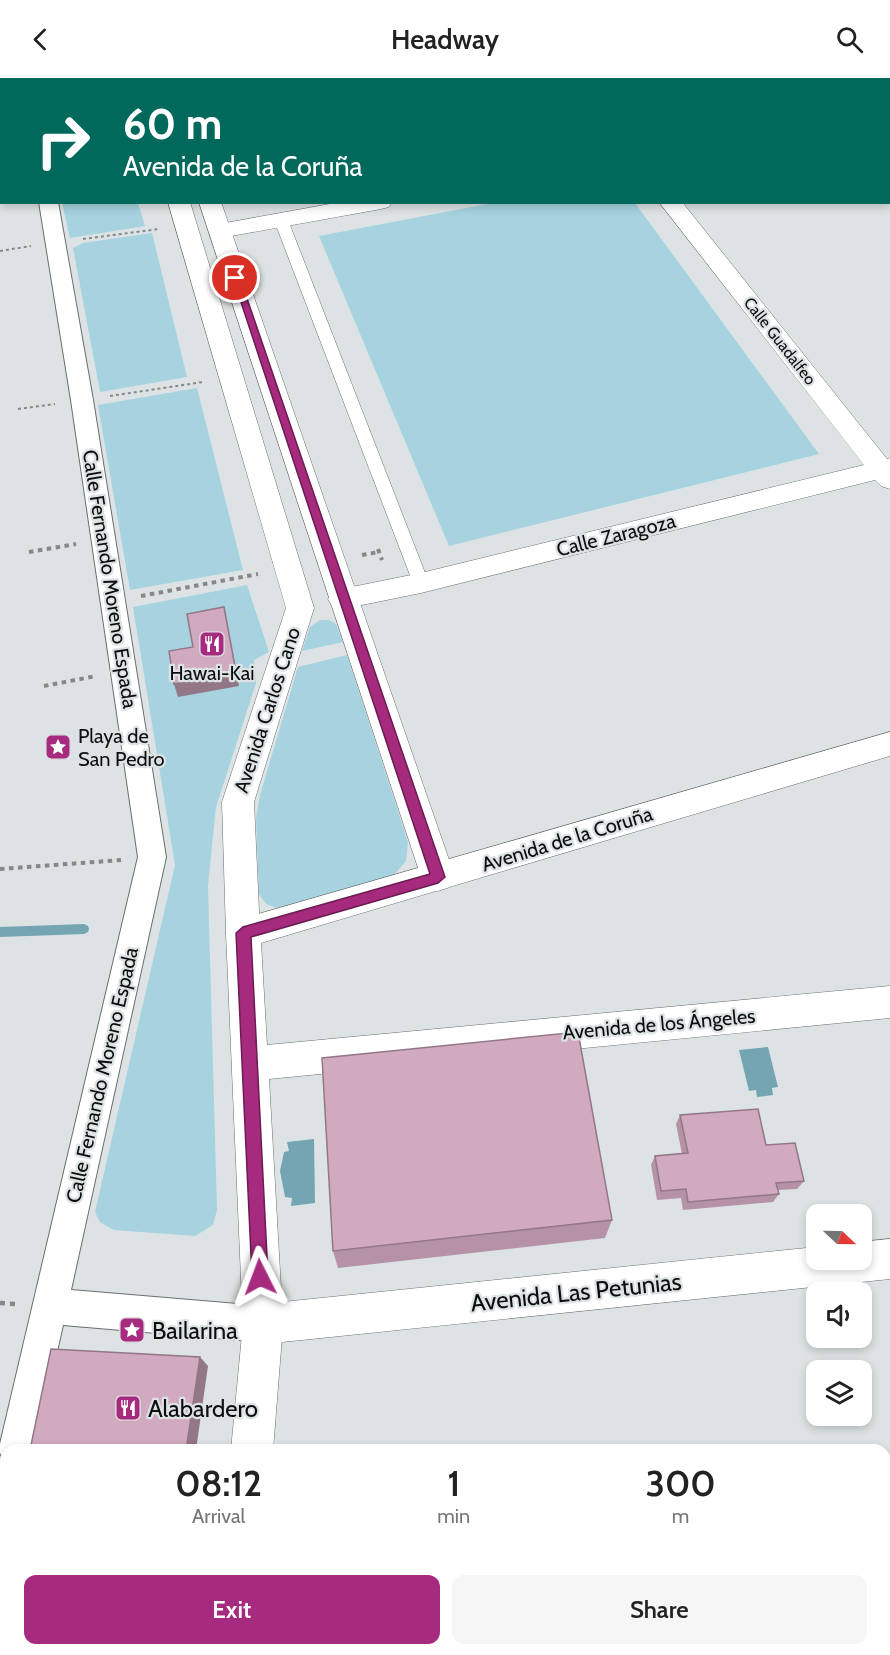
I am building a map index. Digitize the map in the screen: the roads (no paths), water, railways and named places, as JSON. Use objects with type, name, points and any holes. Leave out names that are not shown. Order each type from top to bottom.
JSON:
[{"type":"street","name":"Calle Fernando Moreno Espada","points":[[17,1444],[152,857],[82,400],[57,243],[48,204]]},
{"type":"street","points":[[211,204],[438,877]]},
{"type":"street","points":[[220,231],[370,204]]},
{"type":"street","name":"Calle Guadalfeo","points":[[672,204],[887,472]]},
{"type":"street","name":"Avenida Carlos Cano","points":[[182,214],[290,568],[300,608],[238,802],[248,1064],[263,1324],[253,1444]]},
{"type":"street","name":"Calle Zaragoza","points":[[342,598],[421,583],[887,472]]},
{"type":"street","name":"Avenida de la Coruña","points":[[243,933],[890,744]]},
{"type":"street","name":"Avenida de los Ángeles","points":[[248,1064],[890,1002]]},
{"type":"street","name":"Avenida Las Petunias","points":[[263,1324],[890,1259]]},
{"type":"street","points":[[48,1306],[263,1324]]},
{"type":"lane","points":[[281,220],[421,583]]},
{"type":"waterway","points":[[0,932],[84,929]]},
{"type":"place","name":"Hawai-Kai","points":[[212,644]]},
{"type":"place","name":"Playa de San Pedro","points":[[58,747]]},
{"type":"place","name":"Bailarina","points":[[132,1330]]},
{"type":"place","name":"Alabardero","points":[[128,1408]]}]
